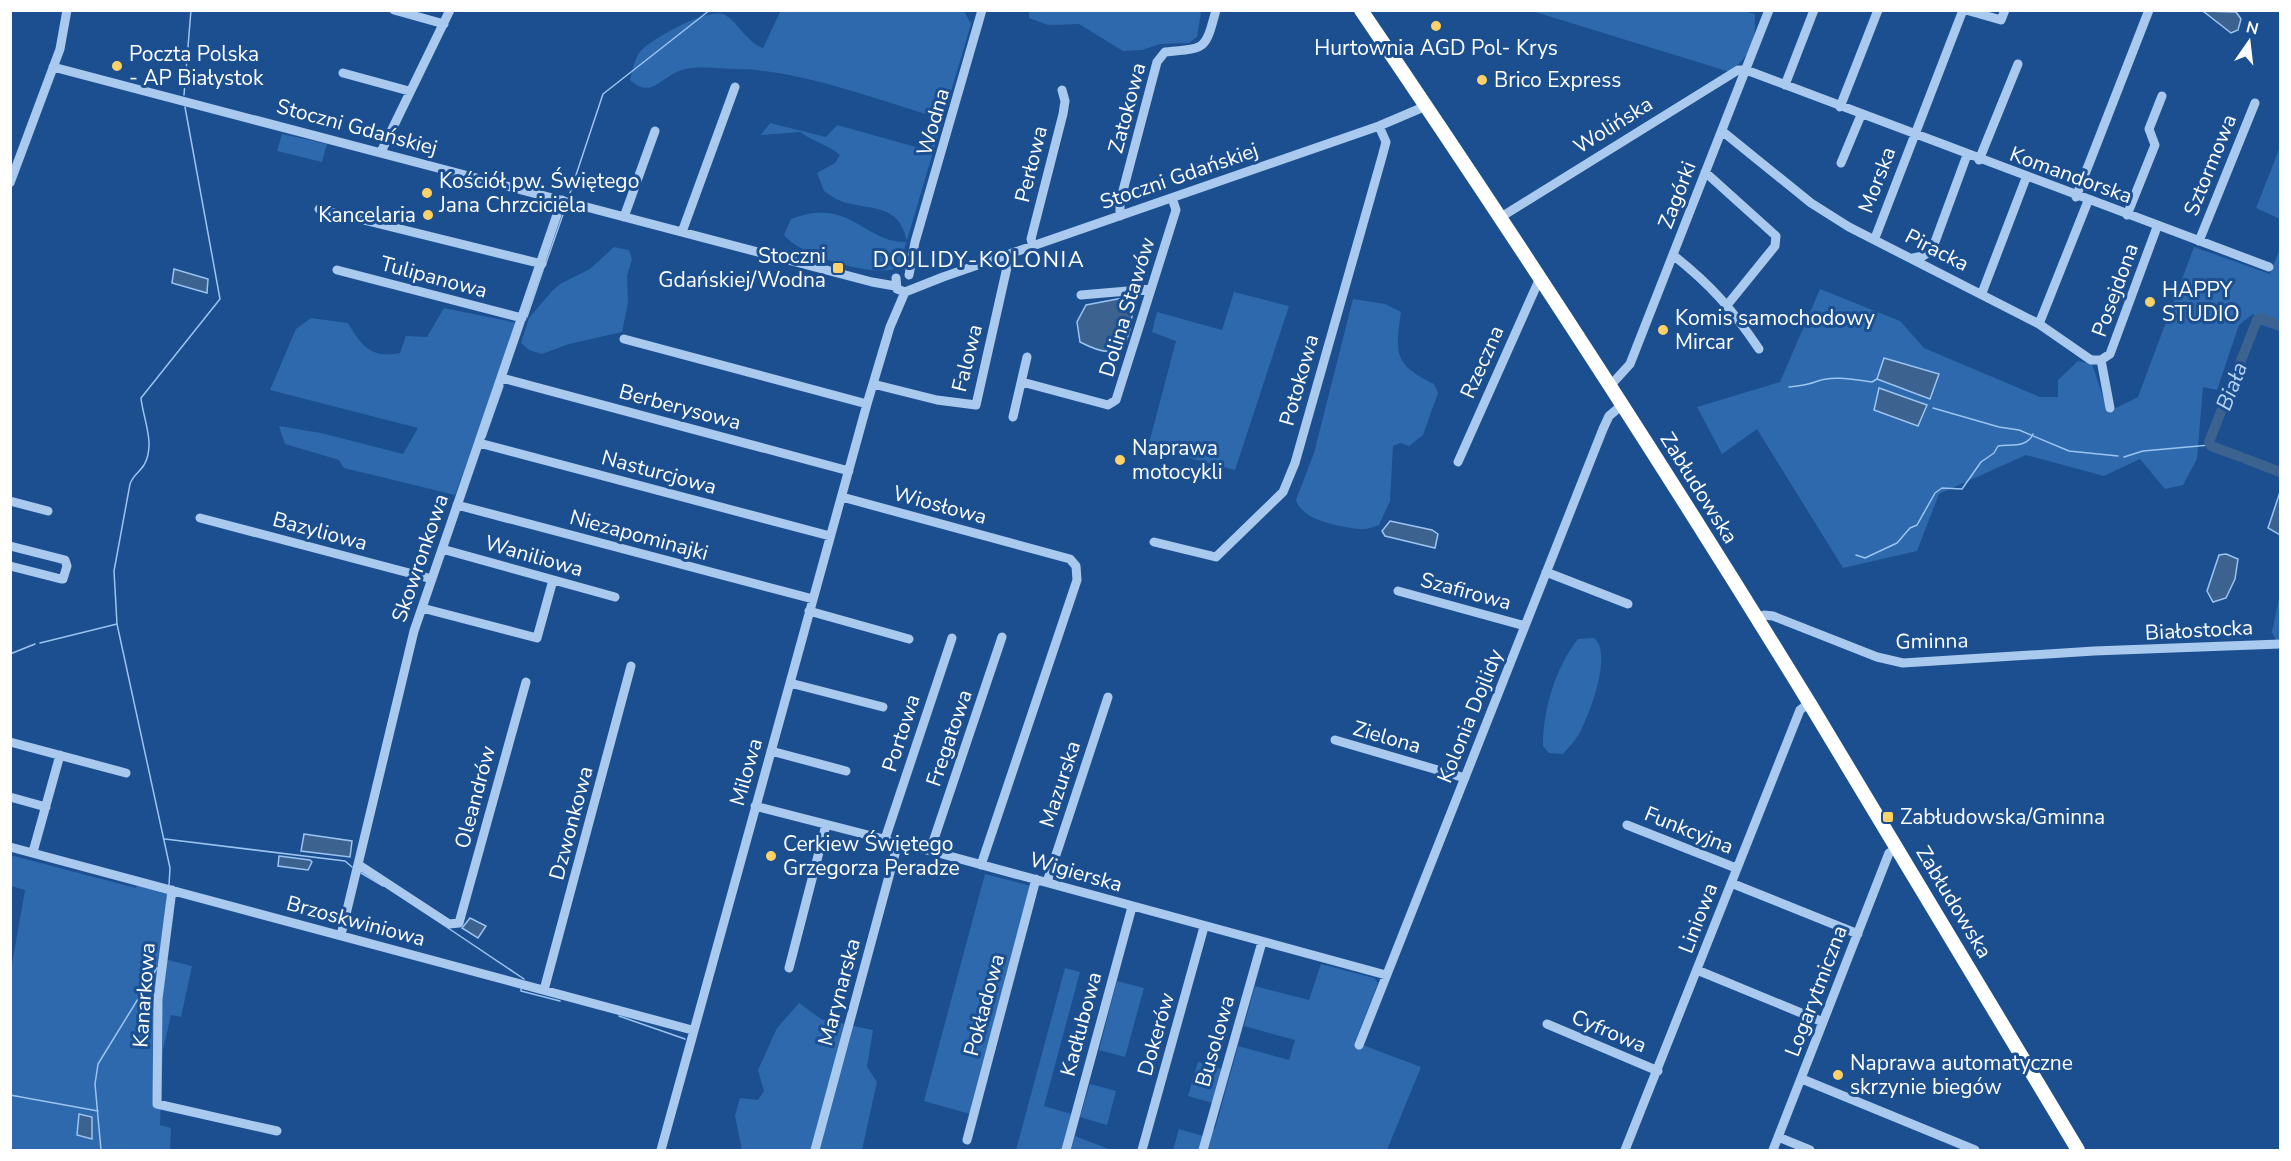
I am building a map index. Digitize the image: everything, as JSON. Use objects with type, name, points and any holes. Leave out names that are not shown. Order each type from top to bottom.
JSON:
[{"type":"highway","name":"Zabłudowska","points":[[1361,10],[1501,218],[1622,405],[1809,703],[2078,1150]]},
{"type":"street","points":[[10,183],[15,154],[53,67],[64,34],[67,10]]},
{"type":"street","points":[[394,10],[444,24]]},
{"type":"street","points":[[381,152],[450,10]]},
{"type":"street","name":"Wodna","points":[[904,283],[909,252],[915,242],[982,10]]},
{"type":"street","name":"Zatokowa","points":[[1120,216],[1120,202],[1157,63],[1166,52],[1198,49],[1204,44],[1216,10]]},
{"type":"street","name":"Zagórki","points":[[1610,386],[1630,364],[1769,10]]},
{"type":"street","points":[[1785,85],[1814,10]]},
{"type":"street","points":[[1840,107],[1878,10]]},
{"type":"street","points":[[1964,10],[2001,20],[2005,10]]},
{"type":"street","name":"Morska","points":[[1875,238],[1964,10]]},
{"type":"street","points":[[2076,197],[2149,10]]},
{"type":"street","points":[[1979,160],[2018,64]]},
{"type":"street","name":"Stoczni Gdańskiej","points":[[53,67],[860,279],[904,283],[943,277],[1379,126],[1426,106]]},
{"type":"street","name":"Wolińska","points":[[1501,218],[1738,69],[1746,70]]},
{"type":"street","name":"Komandorska","points":[[1746,70],[2076,197],[2269,267]]},
{"type":"street","points":[[343,73],[409,91]]},
{"type":"street","points":[[682,232],[735,87]]},
{"type":"street","name":"Perłowa","points":[[1033,246],[1031,238],[1065,101],[1062,90]]},
{"type":"street","points":[[2127,215],[2155,145],[2149,129],[2162,96]]},
{"type":"street","name":"Sztormowa","points":[[2199,241],[2255,103]]},
{"type":"street","points":[[1841,163],[1861,115]]},
{"type":"street","name":"Potokowa","points":[[1154,542],[1216,557],[1283,492],[1295,463],[1386,142],[1379,126]]},
{"type":"street","points":[[624,216],[655,131]]},
{"type":"street","name":"Piracka","points":[[1722,131],[1811,203],[1849,226],[2040,324],[2086,358],[2101,360]]},
{"type":"street","points":[[1913,258],[1923,256],[1932,250],[1967,155]]},
{"type":"street","points":[[1705,172],[1776,236],[1775,246],[1728,304]]},
{"type":"street","points":[[1982,293],[2026,178]]},
{"type":"street","name":"Dolina Stawów","points":[[1022,382],[1108,405],[1113,404],[1176,210],[1172,198]]},
{"type":"street","name":"Skowronkowa","points":[[341,935],[414,631],[542,264],[562,200]]},
{"type":"street","points":[[2040,324],[2088,201]]},
{"type":"street","points":[[319,209],[542,264]]},
{"type":"street","name":"Posejdona","points":[[2101,360],[2110,354],[2157,227]]},
{"type":"street","name":"Falowa","points":[[873,384],[938,400],[976,405],[1010,254]]},
{"type":"street","points":[[1673,255],[1704,279],[1728,304],[1759,349]]},
{"type":"street","name":"Tulipanowa","points":[[337,270],[522,318]]},
{"type":"street","name":"Rzeczna","points":[[1458,462],[1540,278]]},
{"type":"street","name":"Milowa","points":[[661,1150],[692,1030],[830,536],[904,283]]},
{"type":"street","points":[[1081,295],[1151,289]]},
{"type":"street","points":[[624,339],[867,404]]},
{"type":"street","points":[[1013,417],[1027,357]]},
{"type":"street","points":[[2101,360],[2110,408]]},
{"type":"street","name":"Berberysowa","points":[[502,378],[849,471]]},
{"type":"street","name":"Kolonia Dojlidy","points":[[1359,1045],[1603,429],[1609,416],[1622,405]]},
{"type":"street","name":"Nasturcjowa","points":[[479,443],[830,536]]},
{"type":"street","name":"Wiosłowa","points":[[842,497],[1070,559],[1076,566],[1077,580],[981,865]]},
{"type":"street","points":[[10,501],[48,512]]},
{"type":"street","name":"Niezapominajki","points":[[457,505],[813,599]]},
{"type":"street","name":"Bazyliowa","points":[[200,519],[432,579]]},
{"type":"street","points":[[10,546],[65,560],[68,567],[61,579],[10,566]]},
{"type":"street","name":"Waniliowa","points":[[442,549],[615,597]]},
{"type":"street","points":[[1546,572],[1628,604]]},
{"type":"street","points":[[422,608],[537,638],[553,580]]},
{"type":"street","name":"Szafirowa","points":[[1398,591],[1525,626]]},
{"type":"street","points":[[809,611],[909,639]]},
{"type":"street","name":"Gminna","points":[[1755,619],[1764,615],[1773,616],[1877,657],[1903,663],[2119,650]]},
{"type":"street","name":"Fregatowa","points":[[930,851],[1002,637]]},
{"type":"street","name":"Portowa","points":[[885,839],[952,638]]},
{"type":"street","name":"Białostocka","points":[[2119,650],[2280,645]]},
{"type":"street","name":"Dzwonkowa","points":[[544,990],[632,666]]},
{"type":"street","name":"Oleandrów","points":[[359,866],[449,924],[459,923],[526,682]]},
{"type":"street","points":[[790,683],[883,707]]},
{"type":"street","name":"Mazurska","points":[[1047,882],[1108,697]]},
{"type":"street","name":"Liniowa","points":[[1625,1150],[1800,710],[1809,703]]},
{"type":"street","name":"Zielona","points":[[1335,740],[1465,778]]},
{"type":"street","points":[[10,742],[126,773]]},
{"type":"street","points":[[771,751],[846,771]]},
{"type":"street","points":[[33,852],[60,755]]},
{"type":"street","points":[[10,797],[46,807]]},
{"type":"street","name":"Wigierska","points":[[755,806],[1036,879],[1204,927],[1386,975]]},
{"type":"street","points":[[789,968],[826,825]]},
{"type":"street","name":"Funkcyjna","points":[[1628,825],[1736,868]]},
{"type":"street","name":"Marynarska","points":[[815,1150],[898,843]]},
{"type":"street","name":"Brzoskwiniowa","points":[[10,847],[692,1030]]},
{"type":"street","name":"Logarytmiczna","points":[[1773,1150],[1889,854],[1897,848]]},
{"type":"street","name":"Pokładowa","points":[[967,1140],[1036,879]]},
{"type":"street","points":[[1731,883],[1858,934]]},
{"type":"street","name":"Kanarkowa","points":[[172,890],[158,999],[158,1104],[277,1131]]},
{"type":"street","name":"Kadłubowa","points":[[1066,1150],[1132,907]]},
{"type":"street","name":"Dokerów","points":[[1142,1150],[1204,927]]},
{"type":"street","name":"Busolowa","points":[[1203,1150],[1262,942]]},
{"type":"street","points":[[1697,970],[1824,1022]]},
{"type":"street","name":"Cyfrowa","points":[[1547,1024],[1658,1071]]},
{"type":"street","points":[[1802,1079],[1975,1150]]},
{"type":"street","points":[[1778,1137],[1810,1150]]},
{"type":"shaded area","points":[[781,10],[964,11],[971,24],[907,241],[898,220],[890,214],[882,210],[841,201],[824,191],[817,173],[835,163],[840,155],[836,152],[800,132],[761,135],[770,123],[826,137],[837,125],[930,151],[939,118],[813,80],[762,71],[688,69],[675,73],[656,85],[644,88],[630,80],[639,53],[654,40],[680,26],[706,15],[725,15],[752,42],[763,48]]},
{"type":"shaded area","points":[[1197,10],[1201,13],[1197,37],[1189,43],[1160,44],[1142,50],[1123,51],[1079,24],[1048,25],[1029,18],[1029,11]]},
{"type":"shaded area","points":[[1532,11],[1745,11],[1755,14],[1754,33],[1748,53],[1730,72]]},
{"type":"shaded area","points":[[2203,11],[2236,12],[2241,19],[2238,30],[2231,33]]},
{"type":"shaded area","points":[[282,134],[327,144],[322,162],[277,151]]},
{"type":"shaded area","points":[[2280,147],[2280,219],[2256,208]]},
{"type":"shaded area","points":[[811,213],[828,213],[842,216],[879,236],[906,242],[899,267],[874,270],[857,268],[821,257],[792,243],[784,235],[791,219]]},
{"type":"shaded area","points":[[614,247],[629,250],[632,259],[627,276],[628,303],[622,332],[569,344],[542,354],[529,350],[521,343],[529,318],[552,291],[560,284],[590,269]]},
{"type":"shaded area","points":[[2194,247],[2270,274],[2280,249],[2280,331],[2259,324],[2253,314],[2239,325],[2217,390],[2203,387],[2197,459],[2183,485],[2165,489],[2140,459],[2104,476],[2026,455],[1939,494],[1917,551],[1843,568],[1757,429],[1722,454],[1697,407],[1780,382],[1820,289],[1900,321],[1924,348],[2040,397],[2058,397],[2058,380],[2078,361],[2092,364],[2108,412],[2138,397]]},
{"type":"shaded area","points":[[174,269],[208,279],[207,293],[172,283]]},
{"type":"shaded area","points":[[1234,292],[1289,306],[1235,470],[1148,447],[1176,341],[1152,332],[1157,312],[1222,330]]},
{"type":"shaded area","points":[[1128,297],[1134,300],[1130,328],[1123,346],[1116,351],[1108,352],[1080,342],[1077,322],[1086,305]]},
{"type":"shaded area","points":[[1353,299],[1385,304],[1401,312],[1398,338],[1400,357],[1411,371],[1434,384],[1438,393],[1423,435],[1409,446],[1400,443],[1393,446],[1390,501],[1379,525],[1362,529],[1323,522],[1306,513],[1296,500],[1314,453]]},
{"type":"shaded area","points":[[444,308],[517,323],[455,495],[344,468],[339,460],[285,444],[279,426],[321,433],[403,454],[418,428],[270,390],[296,329],[311,318],[348,323],[368,349],[390,354],[400,353],[406,336],[427,337]]},
{"type":"shaded area","points":[[1884,358],[1939,374],[1930,399],[1877,379]]},
{"type":"shaded area","points":[[1879,388],[1927,405],[1918,426],[1874,410]]},
{"type":"shaded area","points":[[2280,492],[2280,535],[2268,528]]},
{"type":"shaded area","points":[[1390,521],[1432,530],[1438,534],[1435,548],[1385,536],[1382,531]]},
{"type":"shaded area","points":[[2226,554],[2238,559],[2235,579],[2226,598],[2213,602],[2207,591],[2219,555]]},
{"type":"shaded area","points":[[2280,594],[2280,648],[2272,632]]},
{"type":"shaded area","points":[[1594,638],[1599,646],[1601,669],[1589,711],[1578,735],[1563,754],[1549,753],[1543,746],[1545,718],[1557,676],[1578,639]]},
{"type":"shaded area","points":[[304,834],[352,841],[350,857],[301,851]]},
{"type":"shaded area","points":[[10,855],[136,888],[137,885],[167,893],[160,958],[192,966],[181,1017],[171,1015],[163,1050],[160,1125],[171,1128],[170,1150],[11,1150],[11,970],[25,890],[11,886]]},
{"type":"shaded area","points":[[279,856],[312,862],[308,870],[278,866]]},
{"type":"shaded area","points":[[985,874],[1031,886],[970,1114],[924,1101]]},
{"type":"shaded area","points":[[470,918],[486,926],[478,938],[462,928]]},
{"type":"shaded area","points":[[1321,964],[1374,978],[1378,983],[1355,1042],[1421,1067],[1387,1150],[1204,1150],[1210,1129],[1215,1129],[1238,1046],[1289,1060],[1295,1040],[1244,1026],[1255,986],[1309,1000]]},
{"type":"shaded area","points":[[1065,968],[1080,972],[1044,1106],[1071,1114],[1062,1150],[1016,1150]]},
{"type":"shaded area","points":[[1117,981],[1144,988],[1125,1057],[1099,1050]]},
{"type":"shaded area","points":[[799,1003],[821,1019],[873,1030],[867,1067],[877,1082],[862,1150],[742,1150],[735,1116],[740,1098],[758,1100],[764,1091],[758,1070],[777,1028]]},
{"type":"shaded area","points":[[1198,1062],[1222,1069],[1213,1103],[1188,1096]]},
{"type":"shaded area","points":[[1090,1084],[1116,1091],[1107,1125],[1080,1117]]},
{"type":"shaded area","points":[[79,1114],[92,1117],[92,1139],[77,1135]]},
{"type":"shaded area","points":[[1179,1129],[1203,1136],[1199,1150],[1173,1150]]},
{"type":"shaded area","points":[[1075,1136],[1111,1150],[1071,1150]]},
{"type":"waterway","points":[[184,95],[191,10]]},
{"type":"waterway","points":[[569,196],[603,94],[710,10]]},
{"type":"waterway","points":[[169,885],[170,868],[117,624],[114,571],[130,484],[144,465],[149,449],[141,398],[220,299],[185,107]]},
{"type":"waterway","points":[[546,263],[566,206]]},
{"type":"waterway","points":[[527,317],[544,267]]},
{"type":"waterway","name":"Biała","points":[[2241,457],[2211,446],[2209,442],[2257,320],[2262,318],[2280,326]]},
{"type":"waterway","points":[[1789,387],[1831,378],[1872,382],[1877,379]]},
{"type":"waterway","points":[[485,437],[503,386]]},
{"type":"waterway","points":[[1933,408],[1999,427],[2019,430],[2069,451],[2118,456]]},
{"type":"waterway","points":[[1856,555],[1865,558],[1897,543],[1910,528],[1917,525],[1935,493],[1942,488],[1962,489],[1981,462],[1994,453],[1998,446],[2027,442],[2033,434]]},
{"type":"waterway","points":[[2124,457],[2143,451],[2210,445]]},
{"type":"waterway","name":"Biała","points":[[2246,459],[2280,472]]},
{"type":"waterway","points":[[40,643],[117,624]]},
{"type":"waterway","points":[[10,654],[35,644]]},
{"type":"waterway","points":[[165,839],[345,861],[352,867]]},
{"type":"waterway","points":[[361,873],[383,886]]},
{"type":"waterway","points":[[448,928],[524,979]]},
{"type":"waterway","points":[[101,1150],[95,1084],[98,1064],[157,968]]},
{"type":"waterway","points":[[521,989],[521,991],[560,1001]]},
{"type":"waterway","points":[[619,1016],[685,1039]]},
{"type":"waterway","points":[[10,1095],[98,1111]]},
{"type":"place","name":"Hurtownia AGD Pol- Krys","points":[[1436,26]]},
{"type":"place","name":"Poczta Polska - AP Białystok","points":[[117,66]]},
{"type":"place","name":"Brico Express","points":[[1482,80]]},
{"type":"place","name":"Kościół pw. Świętego Jana Chrzciciela","points":[[427,193]]},
{"type":"place","name":"Kancelaria","points":[[428,215]]},
{"type":"place","name":"Stoczni Gdańskiej/Wodna","points":[[838,268]]},
{"type":"place","name":"HAPPY STUDIO","points":[[2150,302]]},
{"type":"place","name":"Komis samochodowy Mircar","points":[[1663,330]]},
{"type":"place","name":"Naprawa motocykli","points":[[1120,460]]},
{"type":"place","name":"Zabłudowska/Gminna","points":[[1888,817]]},
{"type":"place","name":"Cerkiew Świętego Grzegorza Peradze","points":[[771,856]]},
{"type":"place","name":"Naprawa automatyczne skrzynie biegów","points":[[1838,1075]]},
{"type":"district","name":"DOJLIDY-KOLONIA","points":[[979,259]]}]
